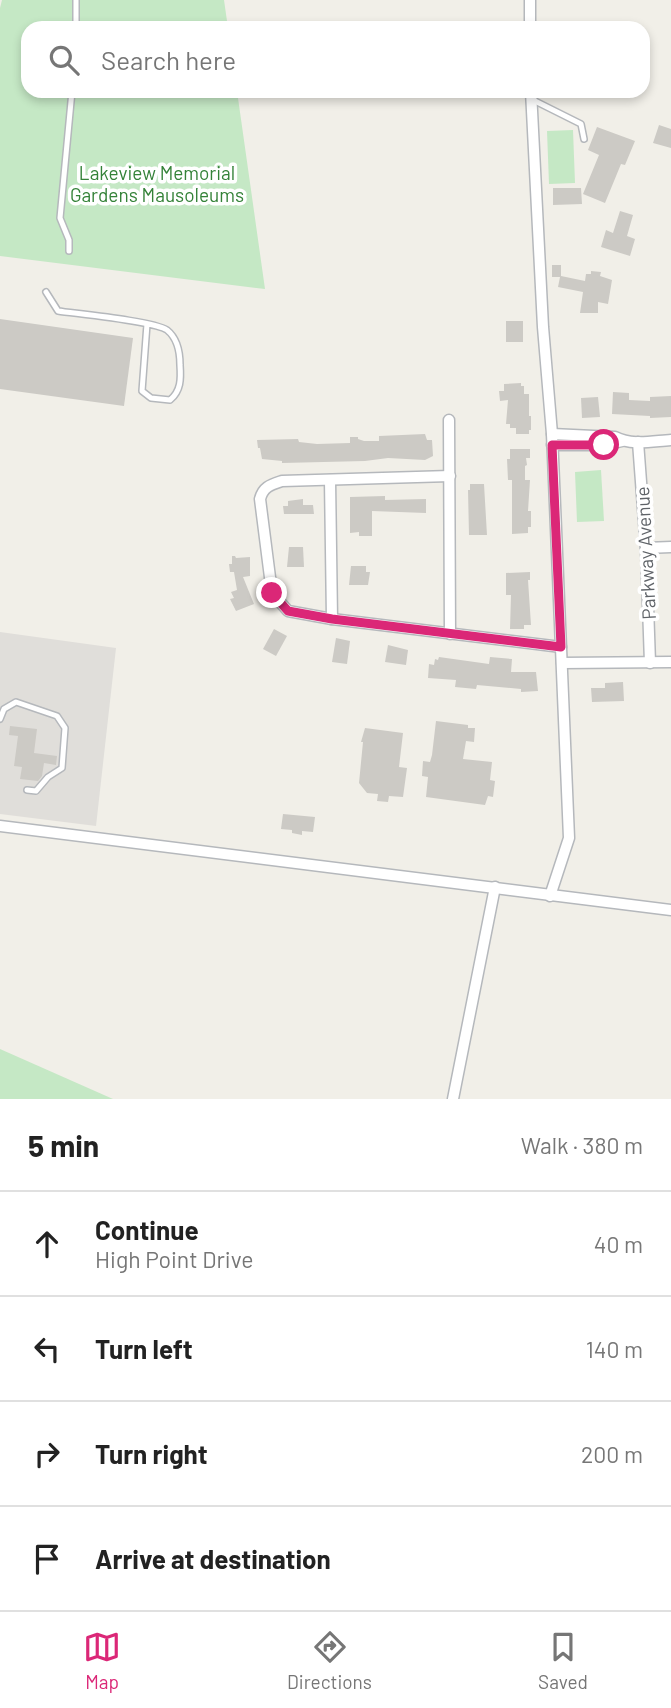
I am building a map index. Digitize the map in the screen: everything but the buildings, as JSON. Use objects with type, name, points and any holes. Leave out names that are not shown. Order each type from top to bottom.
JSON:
[{"type":"street","points":[[530,0],[530,21]]},
{"type":"street","points":[[531,98],[543,327],[552,440],[569,838],[550,896]]},
{"type":"street","points":[[449,420],[450,634]]},
{"type":"street","points":[[552,440],[604,445],[622,441],[671,440]]},
{"type":"street","name":"Parkway Avenue","points":[[638,442],[646,548],[650,663]]},
{"type":"street","points":[[450,477],[282,481],[270,485],[262,491],[260,499],[272,593],[288,611],[332,619],[561,647]]},
{"type":"street","points":[[330,480],[332,619]]},
{"type":"street","points":[[646,548],[671,547]]},
{"type":"street","points":[[562,663],[671,662]]},
{"type":"street","points":[[0,826],[671,910]]},
{"type":"street","points":[[453,1099],[495,887]]},
{"type":"lane","points":[[76,0],[76,21]]},
{"type":"lane","points":[[69,251],[69,240],[60,218],[71,98]]},
{"type":"lane","points":[[536,98],[581,124],[584,139]]},
{"type":"lane","points":[[46,292],[58,312],[147,324],[164,328],[176,342],[180,365],[180,386],[177,395],[170,400],[151,398],[142,391],[147,324]]},
{"type":"lane","points":[[0,719],[4,709],[16,702],[57,716],[65,728],[62,768],[48,777],[36,791],[27,790]]},
{"type":"shaded area","points":[[0,632],[116,648],[96,826],[0,814]]},
{"type":"green space","name":"Lakeview Memorial Gardens Mausoleums","points":[[2,0],[224,0],[227,21],[21,21],[21,98],[238,98],[265,289],[0,256]]},
{"type":"green space","points":[[573,130],[575,183],[549,184],[547,131]]},
{"type":"green space","points":[[601,470],[604,521],[577,522],[575,472]]},
{"type":"green space","points":[[0,1049],[113,1099],[0,1099]]},
{"type":"route","points":[[272,593],[288,611],[332,619],[561,647],[552,445],[604,445]]}]
